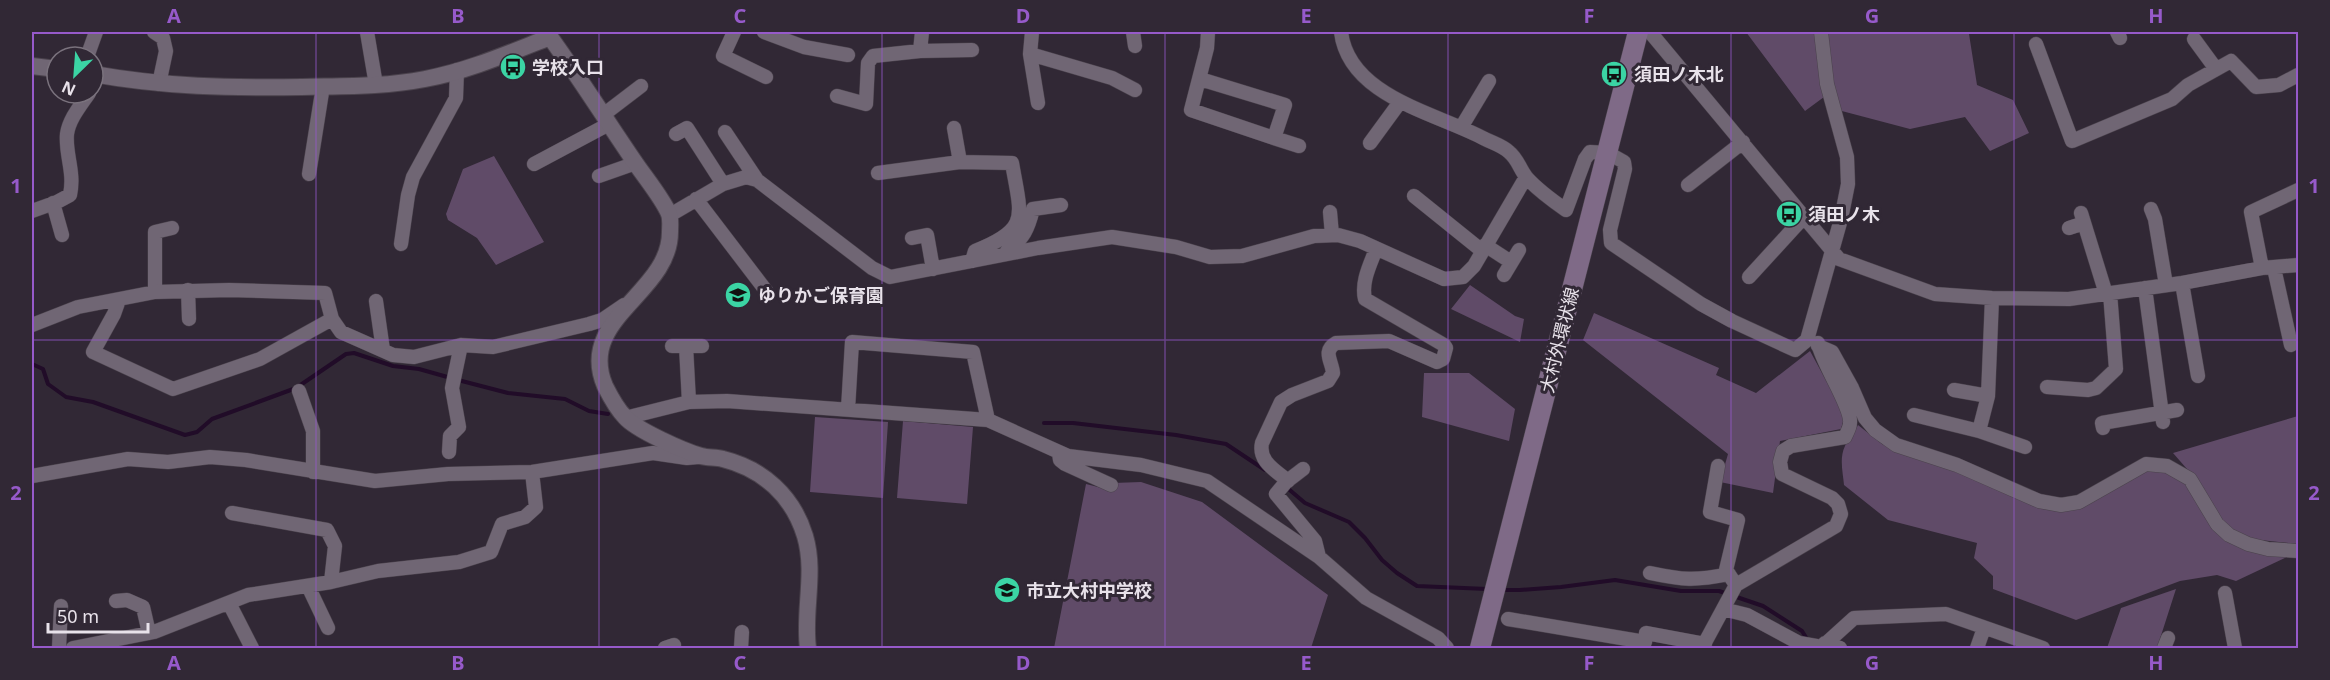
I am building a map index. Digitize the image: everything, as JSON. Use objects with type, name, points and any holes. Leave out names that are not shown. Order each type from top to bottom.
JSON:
[{"type":"main road","name":"大村外環状線","points":[[1480,648],[1638,32]]},
{"type":"street","points":[[154,32],[164,38],[166,51],[159,84]]},
{"type":"street","points":[[367,32],[376,85]]},
{"type":"street","points":[[735,32],[723,57],[766,77]]},
{"type":"street","points":[[764,32],[804,47],[848,55]]},
{"type":"street","points":[[920,51],[922,32]]},
{"type":"street","points":[[1032,32],[1030,54],[1038,103]]},
{"type":"street","points":[[1133,32],[1135,46]]},
{"type":"street","points":[[1208,32],[1207,48],[1191,110],[1299,146]]},
{"type":"street","points":[[1341,32],[1343,43],[1355,66],[1382,91],[1400,102],[1462,126],[1509,151],[1519,163],[1526,177],[1566,210],[1590,152],[1608,153],[1624,162],[1625,169],[1610,230],[1611,243],[1701,304],[1796,350],[1806,340],[1841,219],[1848,184],[1847,157],[1827,84],[1821,32]]},
{"type":"street","points":[[1650,32],[1839,259],[1935,294],[1992,298],[2069,299],[2298,265]]},
{"type":"street","points":[[105,80],[212,88],[376,85],[426,79],[482,63],[552,33],[670,215],[667,255],[656,275],[615,318],[604,339],[600,372],[606,388],[625,418],[653,435],[702,457]]},
{"type":"street","points":[[2194,39],[2216,69]]},
{"type":"street","points":[[2036,44],[2072,141],[2172,99],[2188,85],[2230,61],[2256,87],[2278,85],[2298,75]]},
{"type":"street","points":[[837,96],[866,104],[868,63],[873,56],[920,51],[972,50]]},
{"type":"street","points":[[1030,54],[1112,78],[1135,90]]},
{"type":"street","points":[[2027,64],[2041,60]]},
{"type":"street","points":[[401,244],[413,177],[456,98],[457,70]]},
{"type":"street","points":[[1200,79],[1285,105],[1274,138]]},
{"type":"street","points":[[1462,126],[1489,81]]},
{"type":"street","points":[[309,174],[323,86]]},
{"type":"street","points":[[534,165],[606,119],[641,86]]},
{"type":"street","points":[[1370,143],[1400,102]]},
{"type":"street","points":[[32,210],[70,195],[73,181],[67,135],[72,119],[81,105]]},
{"type":"street","points":[[687,128],[723,184]]},
{"type":"street","points":[[954,128],[960,162]]},
{"type":"street","points":[[725,132],[757,180],[872,268],[890,277],[1002,254],[1112,237],[1176,247],[1210,256],[1242,256],[1314,236],[1332,235],[1360,241],[1443,279],[1463,277],[1474,266],[1483,247],[1526,177]]},
{"type":"street","points":[[1688,185],[1743,142]]},
{"type":"street","points":[[878,172],[960,162],[1012,163],[1019,203],[1019,218],[1010,234],[975,251],[972,261]]},
{"type":"street","points":[[599,176],[636,163]]},
{"type":"street","points":[[670,215],[723,184],[746,177],[757,180]]},
{"type":"street","points":[[2291,345],[2251,212],[2298,190]]},
{"type":"street","points":[[1414,196],[1483,247],[1511,263]]},
{"type":"street","points":[[696,199],[767,292]]},
{"type":"street","points":[[53,203],[63,235]]},
{"type":"street","points":[[1002,254],[1019,242],[1028,227],[1033,209],[1061,205]]},
{"type":"street","points":[[2151,209],[2155,219],[2166,285]]},
{"type":"street","points":[[1330,212],[1332,235]]},
{"type":"street","points":[[1749,277],[1803,218]]},
{"type":"street","points":[[2047,387],[2088,390],[2096,388],[2116,369],[2108,293],[2083,218],[2069,228]]},
{"type":"street","points":[[155,292],[155,232],[172,228]]},
{"type":"street","points":[[912,238],[927,235],[933,269]]},
{"type":"street","points":[[1284,485],[1263,459],[1260,449],[1262,443],[1281,402],[1292,395],[1328,381],[1333,373],[1328,354],[1331,346],[1336,343],[1389,341],[1437,362],[1443,359],[1446,348],[1444,345],[1368,303],[1365,299],[1363,291],[1366,273],[1376,249]]},
{"type":"street","points":[[2182,284],[2198,376]]},
{"type":"street","points":[[2145,288],[2162,417]]},
{"type":"street","points":[[32,325],[78,307],[155,292],[188,290],[325,293],[332,320],[341,332],[393,355],[414,357],[461,345],[493,347],[589,324],[602,320],[631,300]]},
{"type":"street","points":[[188,290],[189,319]]},
{"type":"street","points":[[1979,431],[1988,396],[1992,298]]},
{"type":"street","points":[[119,300],[93,352],[173,389],[260,359],[332,320]]},
{"type":"street","points":[[376,301],[383,350]]},
{"type":"street","points":[[1508,619],[1645,642],[1646,633],[1703,646],[1730,592],[1836,526],[1841,514],[1838,504],[1832,498],[1782,474],[1780,462],[1783,451],[1791,446],[1845,437],[1851,422],[1818,346],[1814,314]]},
{"type":"street","points":[[848,409],[852,342],[907,346],[973,352],[988,420]]},
{"type":"street","points":[[449,452],[450,436],[459,427],[452,388],[461,345]]},
{"type":"street","points":[[672,346],[702,346]]},
{"type":"street","points":[[686,346],[689,402]]},
{"type":"street","points":[[1818,346],[1832,352],[1865,418],[1875,430],[1896,445],[1957,465],[2039,501],[2061,505],[2079,502],[2146,464],[2167,466],[2190,479],[2217,524],[2229,535],[2248,544],[2268,549],[2298,551]]},
{"type":"street","points":[[1954,390],[1988,396]]},
{"type":"street","points":[[299,391],[313,431],[313,472]]},
{"type":"street","points":[[625,418],[689,402],[727,401],[988,420],[1068,456],[1141,465],[1207,481],[1319,557],[1366,598],[1438,638],[1448,648]]},
{"type":"street","points":[[2103,428],[2102,423],[2162,417],[2177,410]]},
{"type":"street","points":[[1914,415],[1979,431],[2025,447]]},
{"type":"street","points":[[1059,452],[1060,460],[1065,464],[1111,484]]},
{"type":"street","points":[[32,476],[128,459],[168,462],[210,457],[246,460],[375,481],[448,474],[532,472],[653,453],[687,458],[720,458],[763,475],[776,486],[797,516],[806,537],[811,570],[806,635],[808,648]]},
{"type":"street","points":[[1718,466],[1710,512],[1738,520],[1726,570],[1730,592],[1747,615],[1799,643],[1840,648]]},
{"type":"street","points":[[1303,469],[1276,494],[1315,541],[1319,557]]},
{"type":"street","points":[[73,648],[118,644],[248,595],[331,582],[378,571],[459,562],[491,552],[502,524],[525,517],[536,507],[532,472]]},
{"type":"street","points":[[232,513],[327,530],[335,546],[331,582]]},
{"type":"street","points":[[1650,573],[1684,580],[1698,580],[1730,592]]},
{"type":"street","points":[[309,586],[328,628]]},
{"type":"street","points":[[2225,593],[2235,648]]},
{"type":"street","points":[[116,601],[127,600],[143,607],[149,633]]},
{"type":"street","points":[[229,603],[252,648]]},
{"type":"street","points":[[59,648],[61,606]]},
{"type":"street","points":[[1824,646],[1854,618],[1946,614],[2043,648]]},
{"type":"street","points":[[1977,648],[1984,628]]},
{"type":"street","points":[[741,648],[742,632]]},
{"type":"shaded area","points":[[1746,32],[1817,32],[1824,97],[1805,111]]},
{"type":"shaded area","points":[[1828,32],[1964,32],[1969,34],[1977,85],[2013,100],[2029,133],[1990,151],[1965,117],[1910,129],[1838,110],[1831,83]]},
{"type":"shaded area","points":[[494,156],[544,242],[496,265],[477,238],[448,220],[446,214],[463,169]]},
{"type":"shaded area","points":[[1470,285],[1515,316],[1524,319],[1520,342],[1451,309]]},
{"type":"shaded area","points":[[1594,313],[1719,368],[1716,375],[1756,393],[1810,351],[1845,415],[1841,429],[1780,441],[1773,493],[1720,482],[1728,454],[1583,340]]},
{"type":"shaded area","points":[[1424,373],[1469,373],[1515,409],[1509,441],[1422,417]]},
{"type":"shaded area","points":[[2298,416],[2298,544],[2251,539],[2219,522],[2194,477],[2173,453]]},
{"type":"shaded area","points":[[815,417],[888,422],[883,498],[810,492]]},
{"type":"shaded area","points":[[903,421],[973,427],[967,504],[897,498]]},
{"type":"shaded area","points":[[1858,425],[1882,444],[1916,458],[1955,467],[2059,507],[2147,466],[2188,480],[2214,525],[2291,555],[2236,581],[2217,575],[2180,581],[2076,620],[1993,589],[1993,576],[1974,558],[1977,543],[1888,520],[1844,485],[1842,455]]},
{"type":"shaded area","points":[[1141,482],[1202,502],[1328,595],[1311,648],[1054,648],[1086,484],[1110,490],[1113,483]]},
{"type":"shaded area","points":[[2176,589],[2157,648],[2107,648],[2121,608]]},
{"type":"waterway","points":[[32,364],[43,369],[48,384],[66,397],[93,402],[185,435],[197,432],[212,419],[296,388],[346,354],[354,353],[393,366],[419,369],[451,378]]},
{"type":"waterway","points":[[458,380],[508,393],[565,399],[589,411],[608,414]]},
{"type":"waterway","points":[[1044,423],[1073,423],[1176,435],[1226,444],[1265,470]]},
{"type":"waterway","points":[[1285,486],[1305,503],[1349,522],[1382,560],[1417,586],[1487,589]]},
{"type":"waterway","points":[[1501,590],[1561,587],[1615,580],[1681,591],[1719,591],[1763,606],[1802,631],[1807,639]]},
{"type":"place","name":"学校入口","points":[[513,67]]},
{"type":"place","name":"須田ノ木北","points":[[1614,74]]},
{"type":"place","name":"須田ノ木","points":[[1789,214]]},
{"type":"place","name":"ゆりかご保育園","points":[[738,295]]},
{"type":"place","name":"市立大村中学校","points":[[1007,590]]}]
